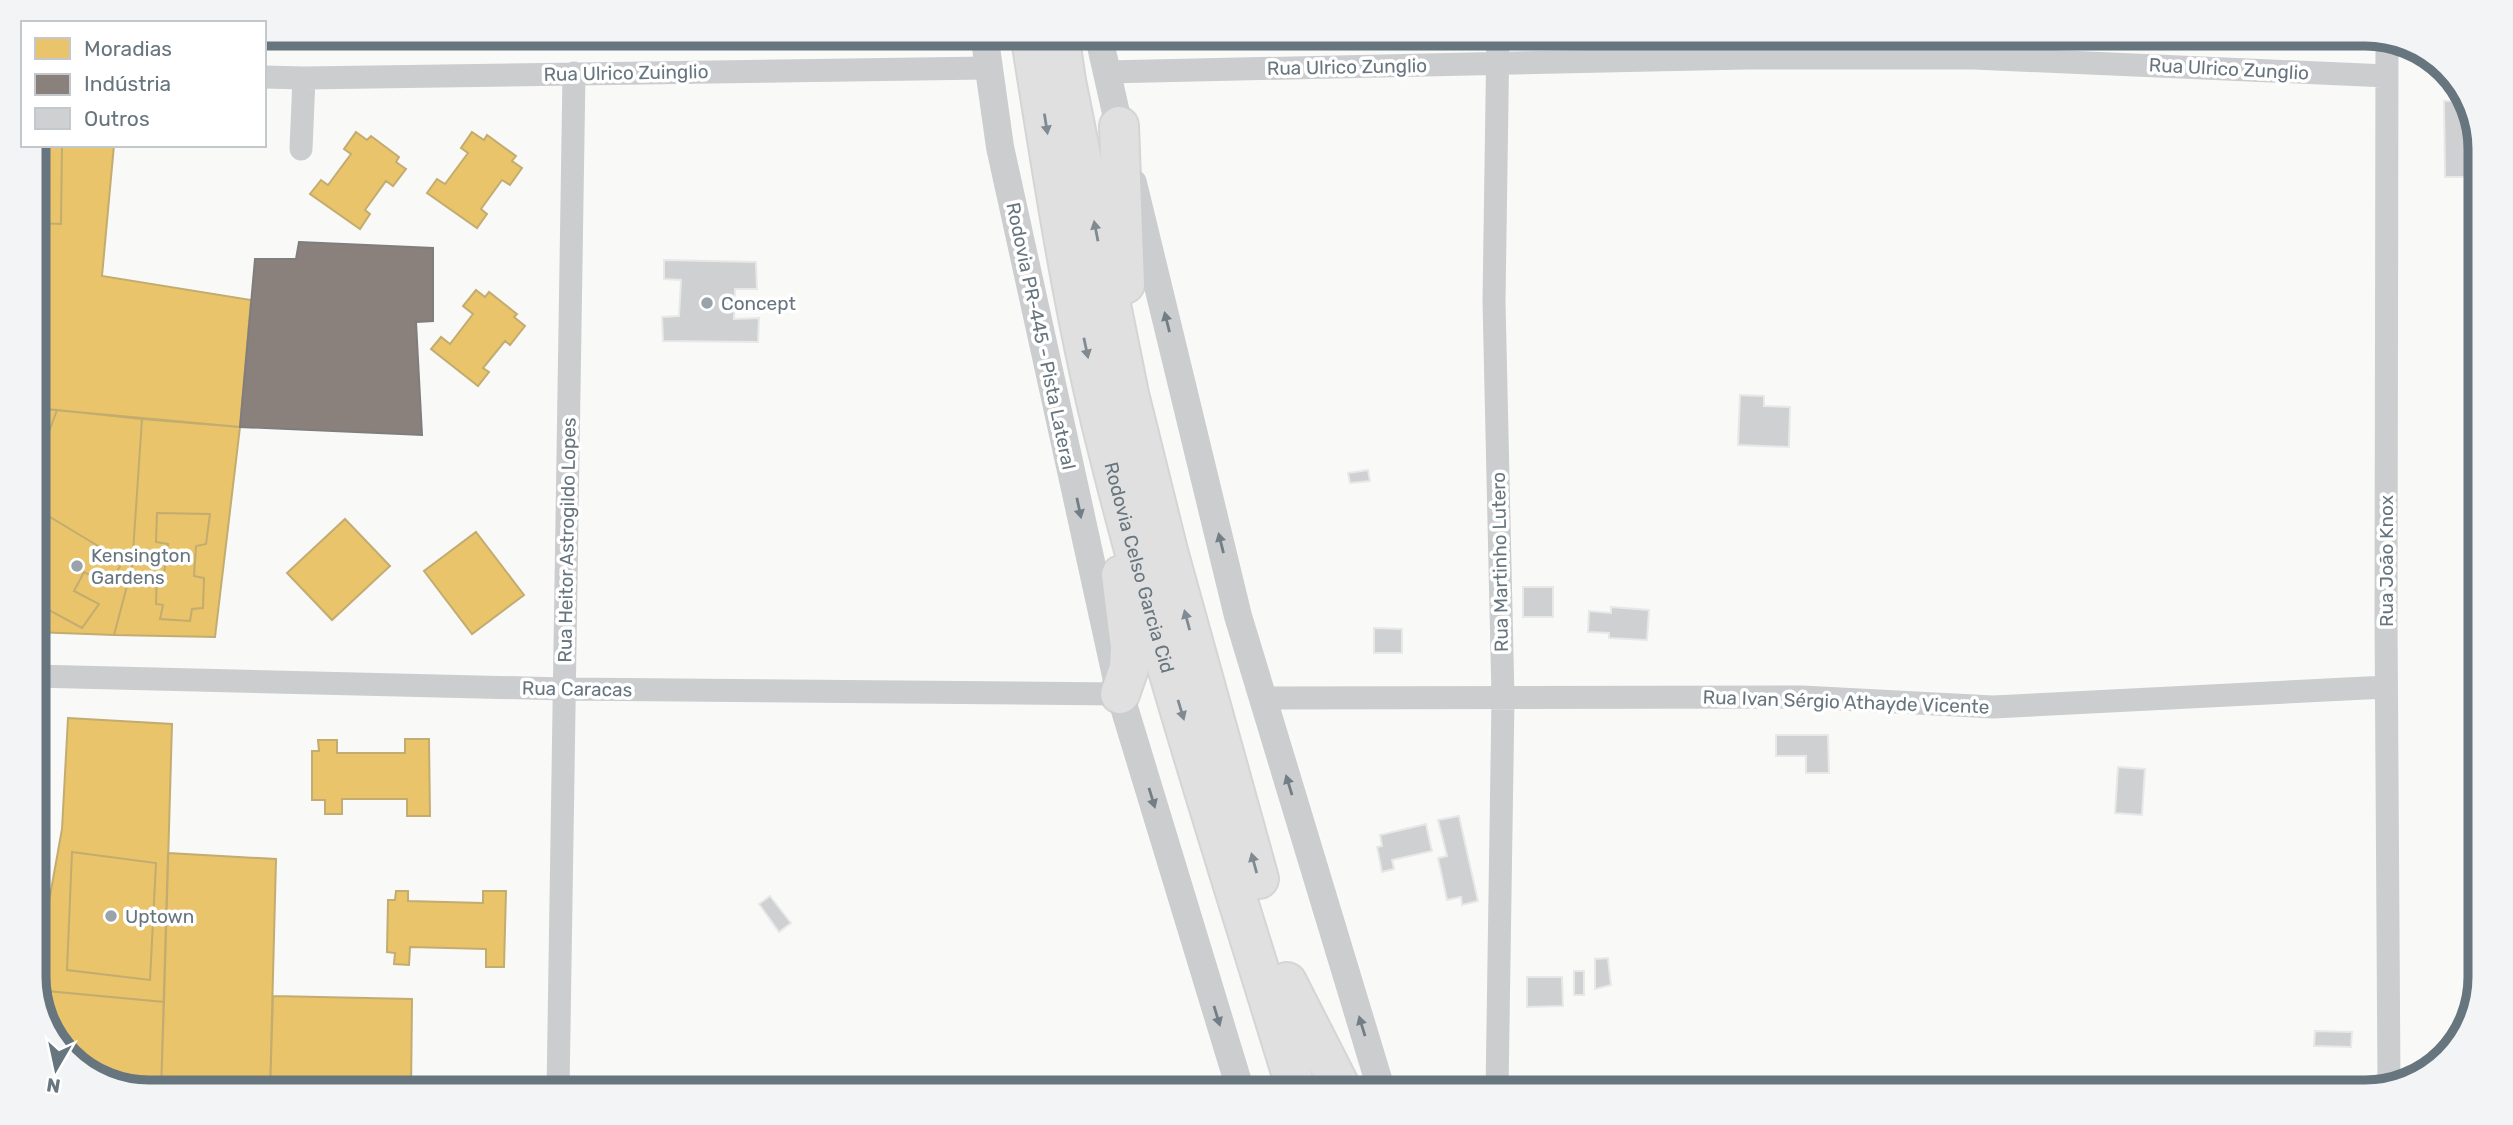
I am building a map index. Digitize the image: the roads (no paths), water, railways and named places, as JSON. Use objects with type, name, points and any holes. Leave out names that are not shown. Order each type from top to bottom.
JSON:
[{"type":"highway","name":"Rodovia Celso Garcia Cid","points":[[1030,46],[1072,282],[1101,420],[1147,596],[1293,1080]]},
{"type":"highway","name":"Rodovia Celso Garcia Cid","points":[[1062,46],[1129,394],[1168,551],[1287,982],[1320,1080]]},
{"type":"highway","points":[[1119,126],[1129,394]]},
{"type":"highway","points":[[1101,420],[1130,647],[1129,667],[1120,694]]},
{"type":"highway","points":[[1287,982],[1337,1080]]},
{"type":"street","name":"Rodovia PR-445 - Pista Lateral","points":[[985,46],[1000,148],[1120,694]]},
{"type":"street","points":[[1101,46],[1235,603],[1378,1080]]},
{"type":"street","name":"Rua Martinho Lutero","points":[[1497,1080],[1503,698],[1494,302],[1498,46]]},
{"type":"street","name":"Rua João Knox","points":[[2388,48],[2386,687],[2389,1076]]},
{"type":"street","name":"Rua Ulrico Zunglio","points":[[1106,72],[1746,58],[1974,58],[2387,76]]},
{"type":"street","name":"Rua Ulrico Zuinglio","points":[[266,77],[987,68]]},
{"type":"street","name":"Rua Heitor Astrogildo Lopes","points":[[558,1080],[574,73]]},
{"type":"street","points":[[301,149],[304,78]]},
{"type":"street","name":"Rua Caracas","points":[[46,676],[565,689],[1120,694]]},
{"type":"street","name":"Rua Ivan Sérgio Athayde Vicente","points":[[1263,698],[1802,697],[1993,707],[2386,687]]},
{"type":"street","points":[[1120,694],[1237,1080]]},
{"type":"place","name":"Concept","points":[[707,303]]},
{"type":"place","name":"Kensington Gardens","points":[[77,566]]},
{"type":"place","name":"Uptown","points":[[111,916]]}]
